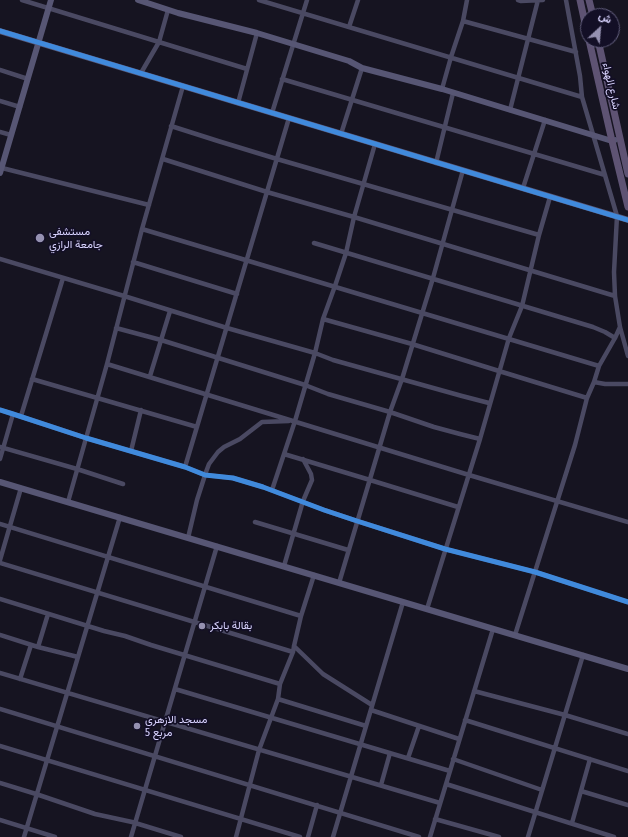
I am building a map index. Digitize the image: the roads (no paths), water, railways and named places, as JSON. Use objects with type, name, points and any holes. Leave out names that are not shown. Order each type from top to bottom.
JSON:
[{"type":"main road","name":"شارع الهواء","points":[[591,48],[628,207]]},
{"type":"main road","name":"شارع الهواء","points":[[600,48],[628,174]]},
{"type":"street","points":[[22,0],[248,69]]},
{"type":"street","points":[[51,0],[1,166],[149,205]]},
{"type":"street","points":[[138,0],[178,13],[257,33],[349,61],[362,68],[442,89],[612,141],[620,140]]},
{"type":"street","points":[[259,0],[582,97]]},
{"type":"street","points":[[272,113],[307,0]]},
{"type":"street","points":[[349,27],[358,0]]},
{"type":"street","points":[[442,89],[463,21],[467,0]]},
{"type":"street","points":[[520,0],[543,0]]},
{"type":"street","points":[[510,110],[538,0]]},
{"type":"street","points":[[566,0],[580,76],[582,97],[616,216],[614,272],[616,296],[620,327],[628,356]]},
{"type":"street","points":[[141,73],[159,42],[168,10]]},
{"type":"street","points":[[463,21],[576,52]]},
{"type":"street","points":[[0,31],[628,220]]},
{"type":"street","points":[[238,103],[257,33]]},
{"type":"street","points":[[341,134],[362,68]]},
{"type":"street","points":[[0,70],[28,79]]},
{"type":"street","points":[[282,79],[605,175]]},
{"type":"street","points":[[68,502],[107,364],[142,229],[183,86]]},
{"type":"street","points":[[436,163],[453,93]]},
{"type":"street","points":[[0,101],[20,107]]},
{"type":"street","points":[[185,467],[289,118]]},
{"type":"street","points":[[523,188],[535,155],[545,120]]},
{"type":"street","points":[[171,126],[277,159],[539,235]]},
{"type":"street","points":[[0,132],[11,136]]},
{"type":"street","points":[[272,490],[295,421],[315,353],[323,319],[336,286],[346,253],[354,217],[375,144]]},
{"type":"street","points":[[163,159],[267,192],[616,296]]},
{"type":"street","points":[[339,583],[379,447],[402,379],[432,279],[462,170]]},
{"type":"street","points":[[426,609],[480,439],[508,338],[522,306],[530,270],[550,197]]},
{"type":"street","points":[[142,229],[599,366]]},
{"type":"street","points":[[314,243],[605,332],[615,338]]},
{"type":"street","points":[[0,259],[170,311],[315,353],[336,361],[489,403]]},
{"type":"street","points":[[133,262],[237,294]]},
{"type":"street","points":[[21,416],[63,278]]},
{"type":"street","points":[[150,376],[170,311]]},
{"type":"street","points":[[323,319],[412,344],[499,372],[588,398]]},
{"type":"street","points":[[515,635],[575,445],[588,398],[599,366],[620,327]]},
{"type":"street","points":[[116,328],[161,340],[434,427],[480,439]]},
{"type":"street","points":[[107,364],[628,522]]},
{"type":"street","points":[[32,379],[197,426]]},
{"type":"street","points":[[594,382],[606,384],[628,384]]},
{"type":"street","points":[[0,410],[86,438],[185,467],[205,475],[232,478],[263,487],[357,521],[445,548],[535,572],[628,602]]},
{"type":"street","points":[[131,451],[141,410]]},
{"type":"street","points":[[0,459],[2,447],[13,414]]},
{"type":"street","points":[[188,538],[197,500],[205,475],[218,452],[224,447],[240,439],[262,422],[295,421]]},
{"type":"street","points":[[2,447],[123,484]]},
{"type":"street","points":[[284,454],[458,507]]},
{"type":"street","points":[[284,566],[303,502],[312,480],[311,474],[303,459]]},
{"type":"street","points":[[0,482],[628,669]]},
{"type":"street","points":[[0,560],[22,488]]},
{"type":"street","points":[[24,837],[120,517]]},
{"type":"street","points":[[255,522],[348,550]]},
{"type":"street","points":[[0,524],[301,616]]},
{"type":"street","points":[[131,837],[217,546]]},
{"type":"street","points":[[0,563],[293,652]]},
{"type":"street","points":[[236,837],[259,750],[278,699],[280,684],[293,652],[301,616],[314,575]]},
{"type":"street","points":[[0,599],[280,684]]},
{"type":"street","points":[[333,837],[403,602]]},
{"type":"street","points":[[38,647],[48,614]]},
{"type":"street","points":[[430,837],[493,629]]},
{"type":"street","points":[[0,635],[38,647],[78,657]]},
{"type":"street","points":[[20,679],[31,644]]},
{"type":"street","points":[[294,646],[323,674],[372,707],[459,740]]},
{"type":"street","points":[[528,837],[583,656]]},
{"type":"street","points":[[0,673],[440,803]]},
{"type":"street","points":[[175,689],[450,771]]},
{"type":"street","points":[[474,691],[565,715],[628,734]]},
{"type":"street","points":[[278,699],[366,726]]},
{"type":"street","points":[[0,709],[57,725],[419,837]]},
{"type":"street","points":[[465,720],[628,771]]},
{"type":"street","points":[[408,758],[419,726]]},
{"type":"street","points":[[0,746],[300,837]]},
{"type":"street","points":[[381,786],[390,753]]},
{"type":"street","points":[[572,823],[590,758]]},
{"type":"street","points":[[453,759],[542,790]]},
{"type":"street","points":[[0,784],[36,794],[95,814],[135,823],[181,837]]},
{"type":"street","points":[[446,784],[614,837]]},
{"type":"street","points":[[581,791],[628,805]]},
{"type":"street","points":[[308,837],[317,806]]},
{"type":"street","points":[[435,819],[499,837]]},
{"type":"street","points":[[0,820],[55,837]]},
{"type":"place","name":"مستشفى جامعة الرازي","points":[[40,238]]},
{"type":"place","name":"بقالة بابكر","points":[[202,626]]},
{"type":"place","name":"مسجد الازهري مربع 5","points":[[137,726]]}]
